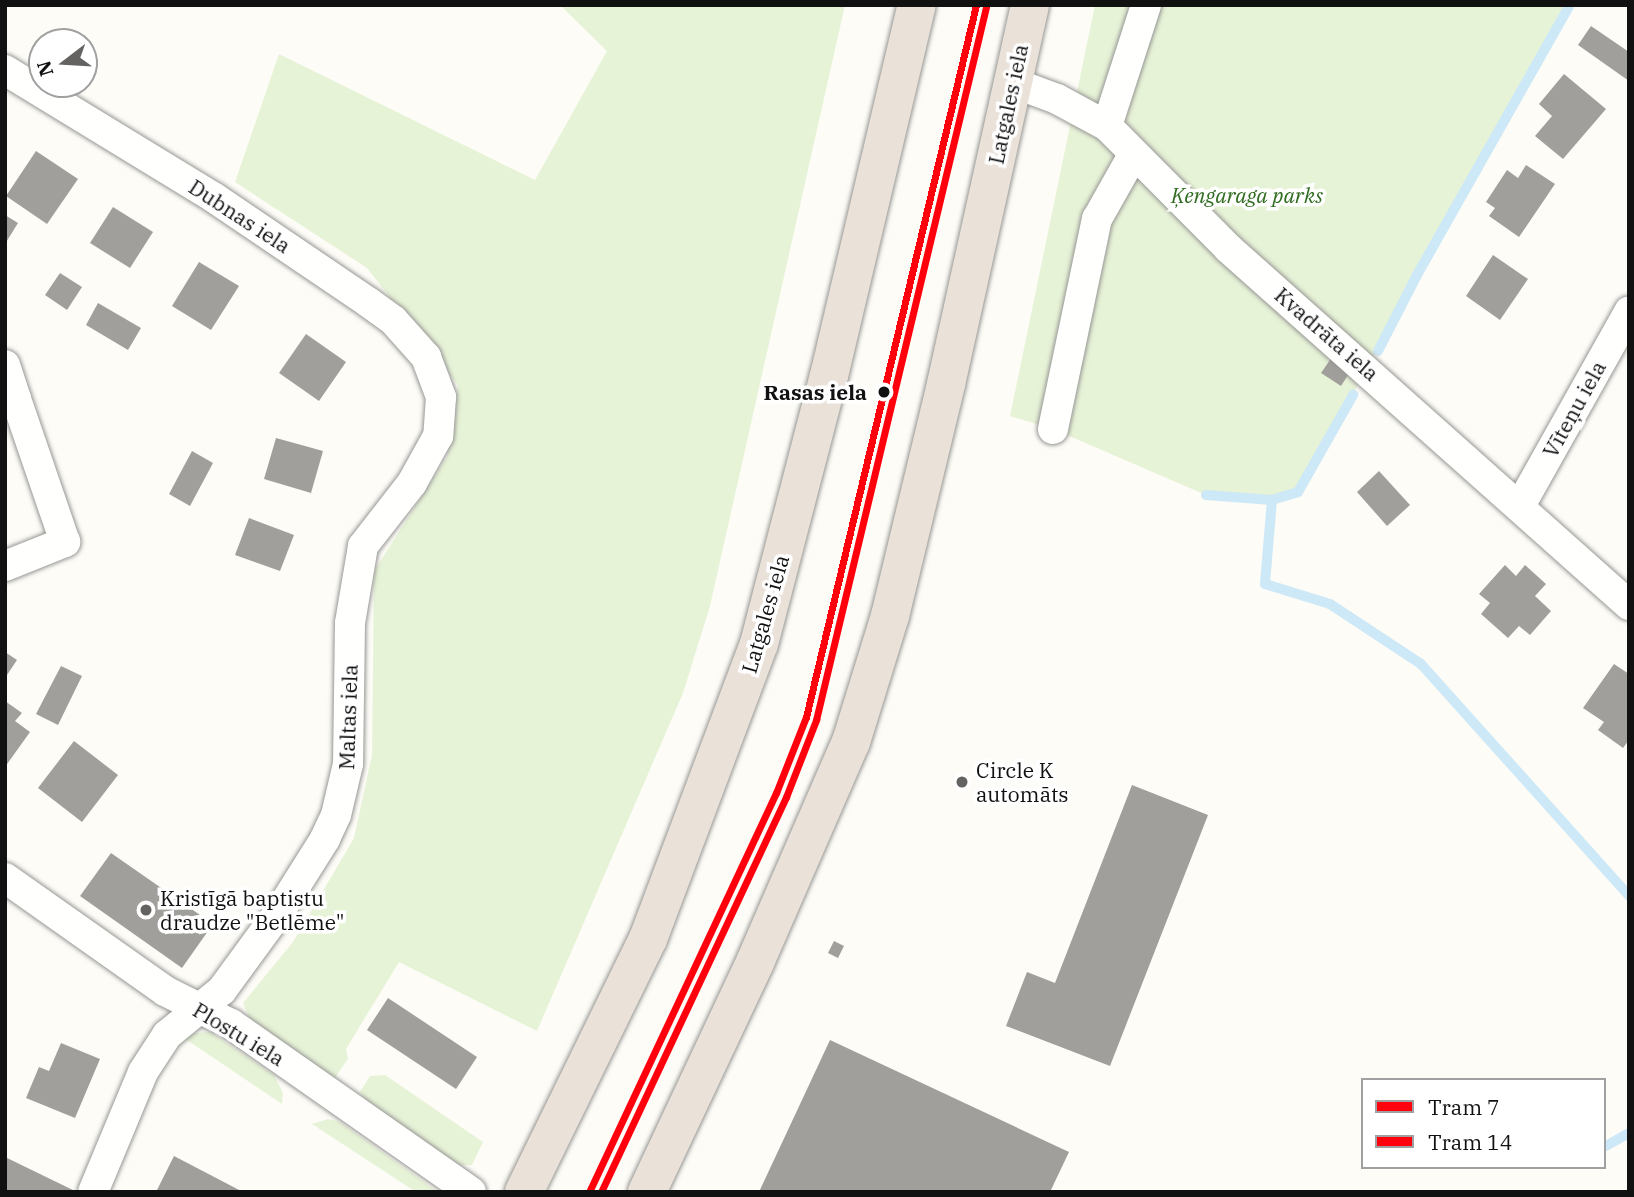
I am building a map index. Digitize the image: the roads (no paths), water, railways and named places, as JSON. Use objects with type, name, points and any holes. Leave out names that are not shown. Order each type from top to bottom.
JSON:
[{"type":"highway","name":"Latgales iela","points":[[524,1192],[648,939],[759,644],[830,376],[917,5]]},
{"type":"highway","name":"Latgales iela","points":[[647,1192],[756,960],[851,743],[890,616],[1030,5]]},
{"type":"street","points":[[1107,126],[1146,5]]},
{"type":"street","name":"Dubnas iela","points":[[5,70],[213,197],[384,314],[426,357],[441,397]]},
{"type":"street","name":"Kvadrāta iela","points":[[1014,83],[1057,99],[1107,126],[1228,248],[1629,605]]},
{"type":"street","points":[[1053,429],[1097,219],[1133,155]]},
{"type":"street","name":"Vīteņu iela","points":[[1520,506],[1629,312]]},
{"type":"street","points":[[5,365],[11,400],[65,542],[5,566]]},
{"type":"street","name":"Maltas iela","points":[[93,1192],[143,1072],[167,1035],[222,990],[279,912],[326,839],[336,815],[348,764],[350,623],[363,546],[412,483],[438,436],[441,397]]},
{"type":"street","name":"Plostu iela","points":[[5,878],[164,991],[231,1024],[471,1192]]},
{"type":"waterway","points":[[1378,351],[1417,275],[1570,5]]},
{"type":"waterway","points":[[1272,500],[1298,492],[1353,395]]},
{"type":"waterway","points":[[1206,495],[1272,500],[1265,584],[1330,604],[1421,664],[1629,896]]},
{"type":"waterway","points":[[1606,1146],[1629,1133]]},
{"type":"tram line","name":"7","points":[[589,1192],[776,793],[806,717],[976,5]]},
{"type":"tram line","name":"14","points":[[601,1192],[786,797],[816,720],[986,7]]},
{"type":"place","name":"Rasas iela","points":[[884,392]]},
{"type":"place","name":"Circle K automāts","points":[[962,782]]},
{"type":"place","name":"Kristīgā baptistu draudze \"Betlēme\"","points":[[146,910]]},
{"type":"park label","name":"Ķengaraga parks","points":[[1247,195]]}]
